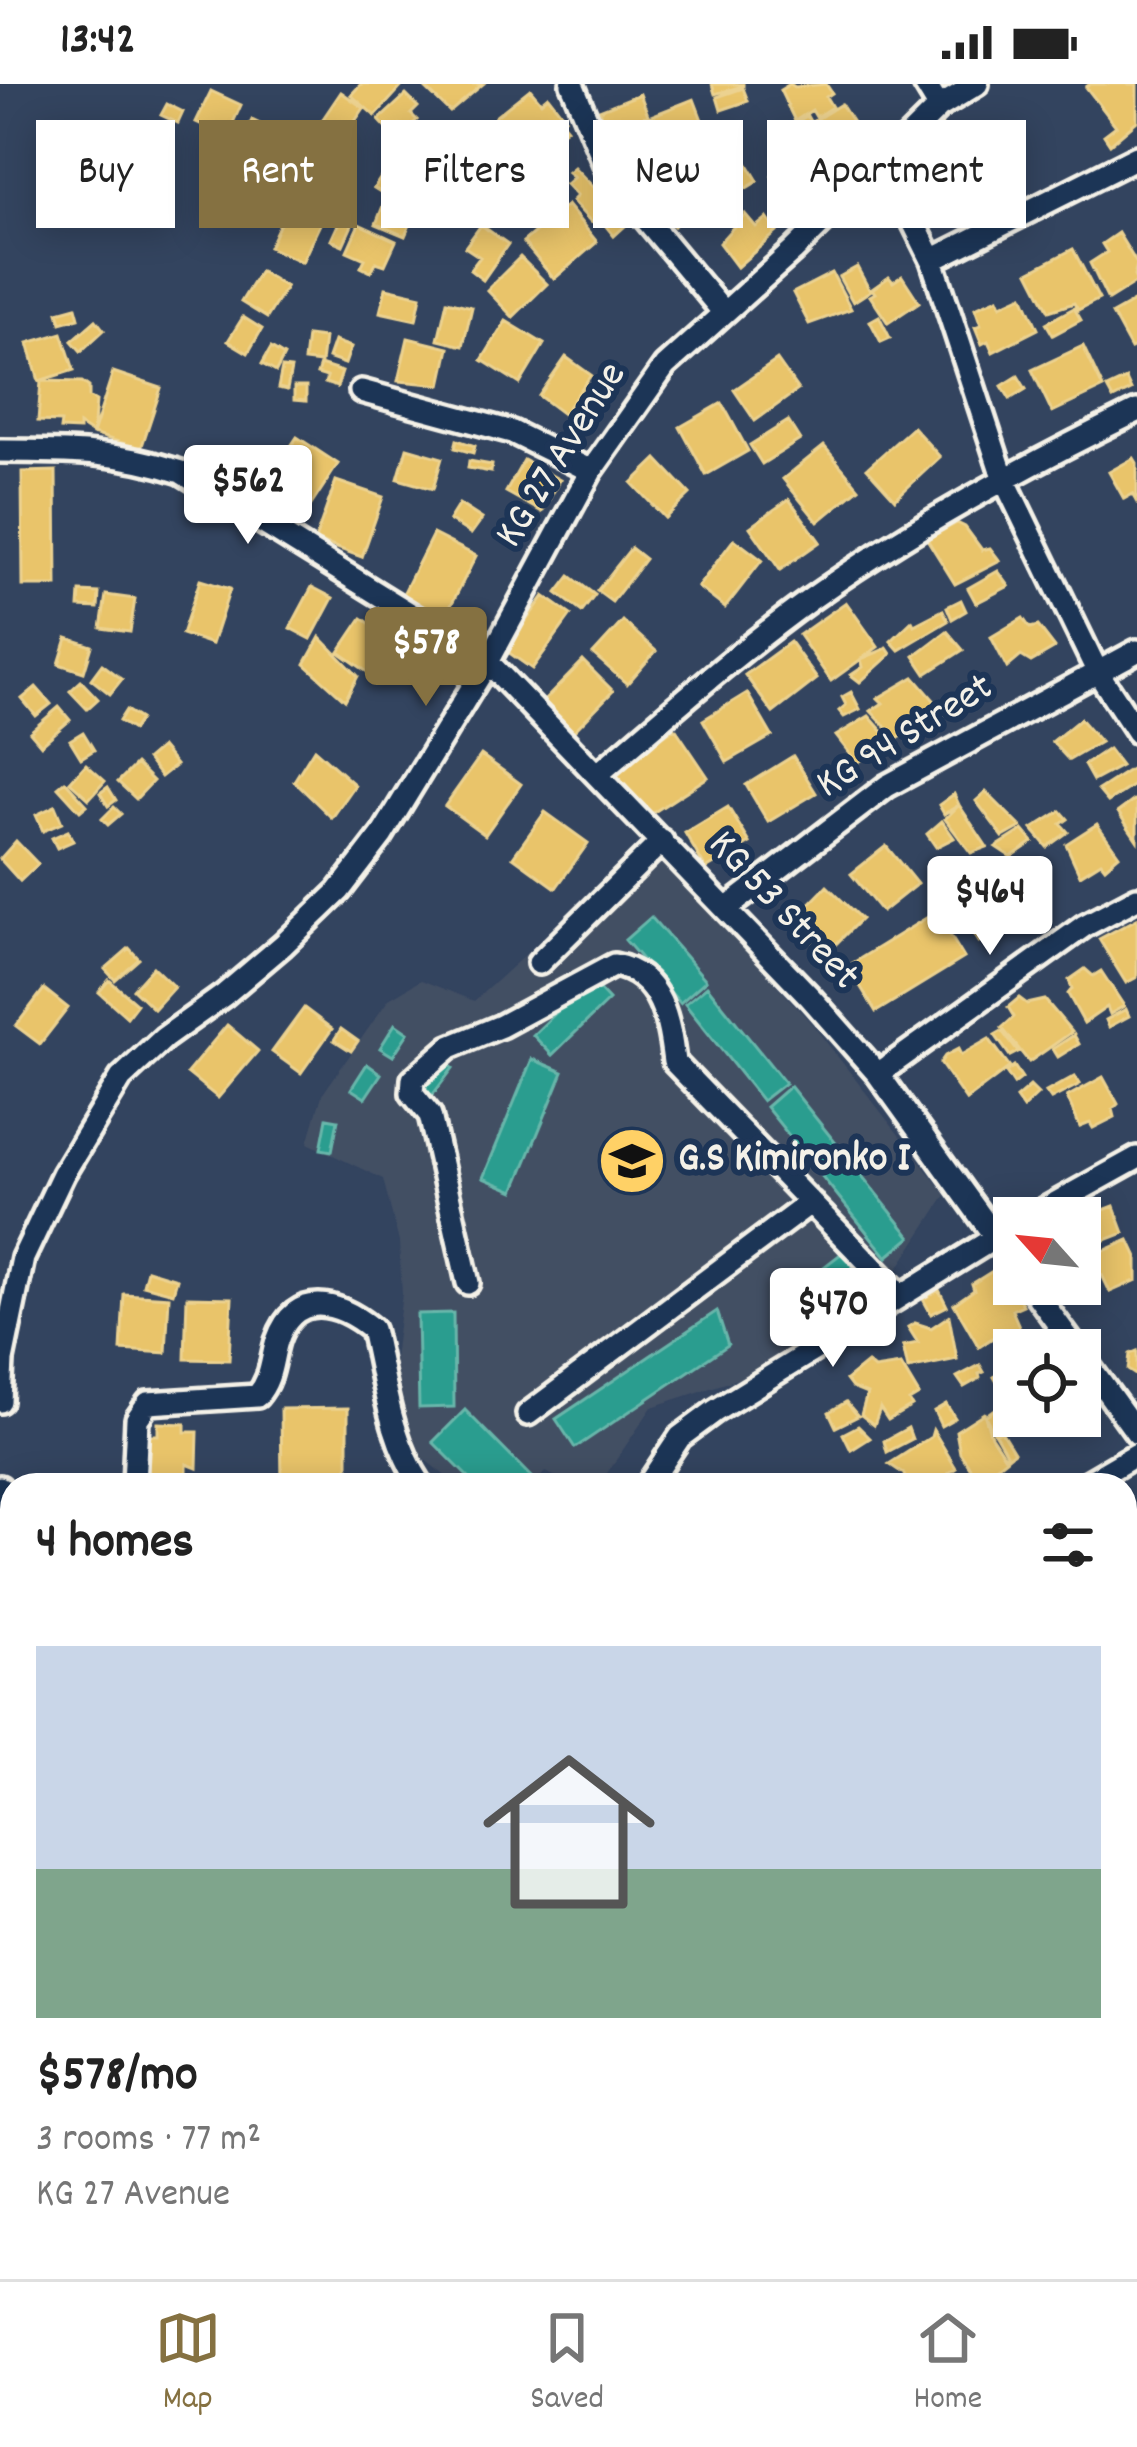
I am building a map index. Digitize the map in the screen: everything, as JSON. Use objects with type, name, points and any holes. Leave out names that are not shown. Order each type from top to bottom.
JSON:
[{"type":"street","points":[[572,84],[610,176],[724,313]]},
{"type":"street","points":[[925,84],[940,107]]},
{"type":"street","name":"KG 27 Avenue","points":[[926,120],[977,84]]},
{"type":"street","points":[[932,260],[1137,157]]},
{"type":"street","name":"KG 27 Avenue","points":[[0,1401],[9,1281],[63,1174],[121,1078],[164,1038],[224,995],[339,891],[382,835],[488,662],[591,471],[665,366],[813,228]]},
{"type":"street","points":[[916,228],[932,260],[1004,477],[1096,671],[1137,732]]},
{"type":"street","points":[[362,391],[512,432],[591,471]]},
{"type":"street","points":[[598,774],[736,656],[814,597],[1004,477],[1137,411]]},
{"type":"street","name":"KG 53 Street","points":[[0,451],[97,451],[136,457],[181,472],[488,662],[878,1074],[993,1216]]},
{"type":"street","name":"KG 94 Street","points":[[726,909],[887,786],[1137,651]]},
{"type":"street","points":[[539,963],[662,841]]},
{"type":"street","points":[[878,1074],[1084,926],[1137,898]]},
{"type":"street","points":[[469,1283],[430,1115],[412,1093],[413,1079],[450,1047],[501,1026],[614,965],[630,968],[661,1000],[670,1020],[674,1062],[899,1294]]},
{"type":"street","points":[[1067,1197],[1137,1158]]},
{"type":"street","points":[[528,1414],[812,1202]]},
{"type":"street","points":[[656,1473],[680,1437],[993,1238]]},
{"type":"street","points":[[135,1473],[137,1419],[148,1403],[257,1396],[270,1375],[278,1339],[292,1316],[307,1305],[324,1304],[350,1311],[372,1329],[388,1413],[413,1473]]},
{"type":"street","points":[[1101,1384],[1137,1433]]},
{"type":"street","points":[[1105,1473],[1137,1454]]},
{"type":"shaded area","name":"G.S Kimironko I","points":[[648,844],[812,1024],[946,1195],[882,1293],[787,1363],[652,1407],[607,1473],[442,1473],[415,1452],[391,1384],[402,1293],[399,1242],[383,1179],[308,1143],[322,1095],[389,999],[421,980],[474,1001]]},
{"type":"building: Homes","points":[[361,84],[404,84],[375,116],[351,95]]},
{"type":"building: Homes","points":[[421,84],[483,84],[450,112]]},
{"type":"building: Homes","points":[[712,84],[743,84],[743,86],[715,94]]},
{"type":"building: Homes","points":[[790,84],[826,84],[832,107],[816,117],[812,110],[795,120],[780,90]]},
{"type":"building: Homes","points":[[1137,84],[1137,121],[1110,144],[1104,135],[1116,126],[1086,87]]},
{"type":"building: Homes","points":[[743,88],[748,101],[721,110],[717,97]]},
{"type":"building: Homes","points":[[530,89],[541,102],[548,96],[565,118],[498,120],[495,117]]},
{"type":"building: Homes","points":[[211,91],[241,105],[234,120],[196,122]]},
{"type":"building: Homes","points":[[341,92],[364,108],[356,120],[322,120]]},
{"type":"building: Homes","points":[[640,94],[648,115],[603,120],[599,110]]},
{"type":"building: Homes","points":[[406,95],[418,107],[411,114],[417,120],[379,120]]},
{"type":"building: Homes","points":[[694,99],[702,120],[643,120]]},
{"type":"building: Homes","points":[[167,104],[183,112],[178,123],[161,115]]},
{"type":"building: Homes","points":[[841,104],[851,120],[815,120]]},
{"type":"building: Homes","points":[[743,156],[758,181],[745,189],[743,186]]},
{"type":"building: Homes","points":[[574,167],[593,187],[593,221],[572,201],[577,196],[569,187],[574,177],[569,171]]},
{"type":"building: Homes","points":[[569,207],[597,242],[554,279],[523,242],[540,228],[569,228]]},
{"type":"building: Homes","points":[[743,216],[756,227],[767,218],[767,228],[777,232],[737,267],[719,243],[732,228],[743,228]]},
{"type":"building: Homes","points":[[359,224],[396,241],[385,265],[376,262],[371,272],[361,267],[365,259],[347,251]]},
{"type":"building: Homes","points":[[278,228],[318,228],[302,262],[269,247]]},
{"type":"building: Homes","points":[[336,228],[351,228],[343,245],[331,240]]},
{"type":"building: Homes","points":[[386,228],[409,228],[405,236]]},
{"type":"building: Homes","points":[[479,228],[508,244],[483,280],[470,270],[480,257],[465,247]]},
{"type":"building: Homes","points":[[1118,233],[1137,264],[1137,282],[1108,300],[1090,263],[1107,252],[1102,244]]},
{"type":"building: Homes","points":[[1073,249],[1099,299],[1078,310],[1074,303],[1049,311],[1029,272]]},
{"type":"building: Homes","points":[[520,257],[547,284],[513,317],[487,290]]},
{"type":"building: Homes","points":[[857,267],[870,291],[853,302],[839,277]]},
{"type":"building: Homes","points":[[260,271],[286,287],[267,318],[241,302]]},
{"type":"building: Homes","points":[[832,273],[851,309],[809,324],[793,293]]},
{"type":"building: Homes","points":[[902,276],[919,302],[888,323],[870,296],[875,293],[872,289],[889,277],[893,282]]},
{"type":"building: Homes","points":[[386,288],[421,296],[416,320],[380,312]]},
{"type":"building: Homes","points":[[1023,295],[1038,329],[993,352],[988,341],[982,344],[975,327],[981,325],[975,308],[998,298],[1001,305]]},
{"type":"building: Homes","points":[[1137,300],[1137,346],[1131,349],[1112,314]]},
{"type":"building: Homes","points":[[447,301],[472,307],[463,346],[438,340]]},
{"type":"building: Homes","points":[[76,307],[79,318],[61,323],[58,312]]},
{"type":"building: Homes","points":[[1074,308],[1081,320],[1053,335],[1046,323]]},
{"type":"building: Homes","points":[[879,316],[890,338],[881,342],[870,321]]},
{"type":"building: Homes","points":[[243,317],[262,329],[248,353],[228,341]]},
{"type":"building: Homes","points":[[96,320],[104,330],[81,351],[72,341]]},
{"type":"building: Homes","points":[[506,321],[544,344],[520,384],[482,360]]},
{"type":"building: Homes","points":[[62,333],[74,370],[39,381],[28,343]]},
{"type":"building: Homes","points":[[307,336],[324,338],[321,363],[304,361]]},
{"type":"building: Homes","points":[[408,338],[449,348],[441,385],[398,381]]},
{"type":"building: Homes","points":[[334,341],[351,347],[345,364],[328,358]]},
{"type":"building: Homes","points":[[1083,346],[1103,388],[1052,412],[1032,370]]},
{"type":"building: Homes","points":[[271,348],[284,356],[276,372],[262,364]]},
{"type":"building: Homes","points":[[566,357],[591,375],[563,414],[539,396]]},
{"type":"building: Homes","points":[[777,360],[798,390],[755,421],[734,390]]},
{"type":"building: Homes","points":[[320,365],[342,372],[337,387],[317,374]]},
{"type":"building: Homes","points":[[282,368],[291,369],[287,390],[278,388]]},
{"type":"building: Homes","points":[[113,372],[161,388],[141,449],[93,434]]},
{"type":"building: Homes","points":[[1018,376],[1026,389],[1010,399],[1002,386]]},
{"type":"building: Homes","points":[[1126,379],[1131,390],[1113,399],[1107,388]]},
{"type":"building: Homes","points":[[41,381],[82,382],[89,387],[89,397],[96,401],[93,434],[79,425],[79,430],[60,429],[61,422],[38,421]]},
{"type":"building: Homes","points":[[294,387],[306,387],[306,401],[294,400]]},
{"type":"building: Homes","points":[[722,403],[748,451],[706,475],[680,427]]},
{"type":"building: Homes","points":[[788,421],[800,440],[762,464],[750,445]]},
{"type":"building: Homes","points":[[913,427],[940,457],[895,499],[867,468]]},
{"type":"building: Homes","points":[[297,437],[338,464],[300,522],[258,495]]},
{"type":"building: Homes","points":[[457,440],[475,446],[473,453],[455,448]]},
{"type":"building: Homes","points":[[824,446],[859,488],[818,522],[783,479]]},
{"type":"building: Homes","points":[[407,448],[442,458],[433,489],[398,479]]},
{"type":"building: Homes","points":[[1134,458],[1137,501],[1133,494],[1124,499],[1109,472]]},
{"type":"building: Homes","points":[[657,459],[690,494],[665,518],[632,483]]},
{"type":"building: Homes","points":[[524,460],[560,480],[542,512],[506,492]]},
{"type":"building: Homes","points":[[469,461],[492,465],[491,472],[468,468]]},
{"type":"building: Homes","points":[[56,471],[57,586],[23,586],[22,472]]},
{"type":"building: Homes","points":[[336,481],[383,497],[362,557],[315,540]]},
{"type":"building: Homes","points":[[789,499],[820,542],[780,570],[750,527]]},
{"type":"building: Homes","points":[[459,504],[482,519],[471,534],[449,520]]},
{"type":"building: Homes","points":[[957,523],[982,550],[990,548],[1000,561],[955,584],[927,539]]},
{"type":"building: Homes","points":[[433,534],[476,556],[445,617],[402,596]]},
{"type":"building: Homes","points":[[734,539],[762,560],[725,608],[698,587]]},
{"type":"building: Homes","points":[[631,548],[645,559],[612,602],[597,591]]},
{"type":"building: Homes","points":[[998,571],[1009,586],[976,603],[968,588]]},
{"type":"building: Homes","points":[[570,576],[595,595],[582,612],[557,593]]},
{"type":"building: Homes","points":[[200,580],[230,589],[212,644],[182,634]]},
{"type":"building: Homes","points":[[312,587],[333,598],[311,639],[290,628]]},
{"type":"building: Homes","points":[[80,592],[99,593],[98,608],[79,607]]},
{"type":"building: Homes","points":[[106,595],[135,599],[130,632],[101,628]]},
{"type":"building: Homes","points":[[544,596],[571,615],[532,669],[505,650]]},
{"type":"building: Homes","points":[[961,600],[966,611],[952,619],[947,607]]},
{"type":"building: Homes","points":[[846,602],[878,647],[831,681],[799,635]]},
{"type":"building: Homes","points":[[943,610],[948,621],[899,650],[891,641],[912,621],[914,625]]},
{"type":"building: Homes","points":[[362,618],[397,642],[373,676],[339,652]]},
{"type":"building: Homes","points":[[1023,618],[1030,628],[1038,626],[1055,648],[1031,662],[1021,656],[1007,668],[991,637]]},
{"type":"building: Homes","points":[[623,621],[656,651],[627,684],[593,654]]},
{"type":"building: Homes","points":[[947,631],[963,650],[926,674],[914,656]]},
{"type":"building: Homes","points":[[320,637],[358,676],[345,700],[305,664]]},
{"type":"building: Homes","points":[[67,638],[92,646],[84,672],[59,664]]},
{"type":"building: Homes","points":[[790,642],[817,679],[773,713],[745,675]]},
{"type":"building: Homes","points":[[887,648],[891,654],[860,682],[851,675],[863,667],[861,659]]},
{"type":"building: Homes","points":[[583,661],[613,691],[570,735],[540,705]]},
{"type":"building: Homes","points":[[102,664],[122,679],[110,694],[91,679]]},
{"type":"building: Homes","points":[[914,677],[946,714],[920,734],[916,728],[897,739],[871,711],[883,703],[878,698]]},
{"type":"building: Homes","points":[[81,681],[98,699],[87,709],[70,691]]},
{"type":"building: Homes","points":[[36,687],[51,704],[36,716],[22,699]]},
{"type":"building: Homes","points":[[851,692],[860,709],[844,717],[839,711],[846,705],[842,697]]},
{"type":"building: Homes","points":[[747,693],[772,736],[727,762],[703,720]]},
{"type":"building: Homes","points":[[59,707],[70,720],[41,745],[30,732]]},
{"type":"building: Homes","points":[[126,710],[140,719],[133,730],[119,721]]},
{"type":"building: Homes","points":[[869,716],[891,741],[857,763],[836,736]]},
{"type":"building: Homes","points":[[1080,719],[1100,742],[1069,760],[1052,742]]},
{"type":"building: Homes","points":[[675,728],[708,777],[645,818],[613,769]]},
{"type":"building: Homes","points":[[83,732],[94,750],[81,758],[70,740]]},
{"type":"building: Homes","points":[[161,747],[176,765],[161,777],[147,759]]},
{"type":"building: Homes","points":[[314,749],[355,785],[332,818],[294,781]]},
{"type":"building: Homes","points":[[1108,749],[1121,766],[1093,781],[1084,765]]},
{"type":"building: Homes","points":[[481,755],[521,784],[485,835],[445,806]]},
{"type":"building: Homes","points":[[793,756],[816,793],[768,822],[746,785]]},
{"type":"building: Homes","points":[[86,764],[105,781],[89,799],[70,782]]},
{"type":"building: Homes","points":[[136,764],[153,781],[136,799],[118,782]]},
{"type":"building: Homes","points":[[1134,767],[1137,783],[1108,802],[1098,790]]},
{"type":"building: Homes","points":[[65,781],[87,805],[80,811],[58,787]]},
{"type":"building: Homes","points":[[108,787],[116,800],[108,806],[100,793]]},
{"type":"building: Homes","points":[[986,792],[1021,827],[1003,837],[976,801]]},
{"type":"building: Homes","points":[[954,794],[959,805],[944,814],[939,805]]},
{"type":"building: Homes","points":[[1137,798],[1137,840],[1118,812]]},
{"type":"building: Homes","points":[[959,805],[987,847],[971,853],[945,819]]},
{"type":"building: Homes","points":[[55,806],[62,823],[43,831],[36,815]]},
{"type":"building: Homes","points":[[114,807],[121,814],[108,825],[102,819]]},
{"type":"building: Homes","points":[[728,807],[750,843],[706,869],[685,833]]},
{"type":"building: Homes","points":[[1061,811],[1068,819],[1061,824],[1068,832],[1047,847],[1032,829]]},
{"type":"building: Homes","points":[[545,812],[588,843],[556,888],[513,857]]},
{"type":"building: Homes","points":[[942,821],[954,838],[936,847],[927,834]]},
{"type":"building: Homes","points":[[1097,824],[1119,855],[1105,867],[1101,862],[1080,875],[1066,844]]},
{"type":"building: Homes","points":[[1023,830],[1033,842],[1011,857],[996,847]]},
{"type":"building: Homes","points":[[68,831],[73,841],[57,848],[52,838]]},
{"type":"building: Homes","points":[[16,841],[38,864],[20,881],[0,859]]},
{"type":"building: Homes","points":[[886,846],[917,884],[882,912],[851,874]]},
{"type":"building: Homes","points":[[988,876],[1015,918],[979,942],[951,900]]},
{"type":"building: Homes","points":[[827,886],[861,919],[825,955],[792,922]]},
{"type":"building: Homes","points":[[936,912],[964,958],[876,1012],[848,966]]},
{"type":"building: Homes","points":[[1137,919],[1137,977],[1126,983],[1099,939]]},
{"type":"building: Homes","points":[[129,948],[139,959],[115,980],[105,969]]},
{"type":"building: Homes","points":[[153,967],[174,987],[154,1009],[133,989]]},
{"type":"building: Homes","points":[[1085,969],[1093,976],[1101,971],[1124,1006],[1110,1014],[1107,1007],[1084,1023],[1068,994],[1072,989],[1069,980]]},
{"type":"building: Homes","points":[[109,980],[137,1004],[127,1017],[99,992]]},
{"type":"building: Homes","points":[[44,989],[68,1008],[40,1044],[16,1026]]},
{"type":"building: Homes","points":[[1019,998],[1027,1004],[1045,1000],[1072,1032],[1029,1062],[1002,1028],[1014,1017],[1008,1007]]},
{"type":"building: Homes","points":[[304,1008],[332,1029],[301,1073],[272,1052]]},
{"type":"building: Homes","points":[[1126,1009],[1129,1016],[1109,1027],[1106,1020]]},
{"type":"building: Homes","points":[[227,1025],[258,1051],[218,1098],[187,1073]]},
{"type":"building: Homes","points":[[341,1029],[358,1041],[351,1051],[334,1040]]},
{"type":"building: Homes","points":[[1002,1031],[1018,1052],[1010,1056],[995,1035]]},
{"type":"building: Homes","points":[[1074,1035],[1079,1044],[1058,1057],[1053,1049]]},
{"type":"building: Homes","points":[[989,1039],[1010,1067],[966,1100],[940,1063],[958,1049],[961,1055]]},
{"type":"building: Homes","points":[[1014,1066],[1022,1078],[1014,1084],[1006,1072]]},
{"type":"building: Homes","points":[[1075,1076],[1080,1084],[1051,1099],[1046,1092]]},
{"type":"building: Homes","points":[[1103,1077],[1118,1104],[1113,1109],[1115,1117],[1093,1128],[1090,1123],[1080,1127],[1067,1097]]},
{"type":"building: Homes","points":[[1030,1086],[1038,1094],[1023,1108],[1016,1098]]},
{"type":"building: Homes","points":[[1114,1206],[1124,1233],[1101,1242],[1101,1211]]},
{"type":"building: Homes","points":[[1129,1240],[1137,1257],[1137,1280],[1110,1292],[1101,1275],[1101,1252]]},
{"type":"building: Homes","points":[[147,1270],[177,1279],[173,1293],[143,1285]]},
{"type":"building: Homes","points":[[993,1271],[993,1305],[1023,1305],[1012,1310],[1020,1329],[993,1329],[993,1338],[979,1347],[954,1304],[974,1290],[972,1284]]},
{"type":"building: Homes","points":[[939,1290],[947,1306],[931,1314],[923,1299]]},
{"type":"building: Homes","points":[[124,1294],[169,1297],[166,1353],[121,1350]]},
{"type":"building: Homes","points":[[187,1297],[232,1298],[229,1360],[185,1359]]},
{"type":"building: Homes","points":[[949,1316],[957,1359],[908,1369],[903,1346],[918,1343],[908,1327],[915,1323],[931,1328]]},
{"type":"building: Homes","points":[[1137,1351],[1137,1376],[1128,1370],[1130,1354]]},
{"type":"building: Homes","points":[[867,1363],[874,1369],[901,1365],[919,1395],[909,1401],[912,1406],[888,1420],[880,1408],[874,1425],[861,1415],[867,1394],[846,1380]]},
{"type":"building: Homes","points":[[980,1365],[984,1372],[980,1378],[964,1387],[957,1377]]},
{"type":"building: Homes","points":[[846,1402],[858,1416],[836,1427],[829,1412]]},
{"type":"building: Homes","points":[[946,1404],[955,1418],[941,1426],[934,1411]]},
{"type":"building: Homes","points":[[348,1408],[348,1473],[282,1473],[281,1409]]},
{"type":"building: Homes","points":[[984,1413],[991,1436],[1006,1459],[988,1473],[974,1473],[960,1453],[956,1431]]},
{"type":"building: Homes","points":[[158,1423],[185,1424],[185,1432],[198,1432],[197,1468],[187,1464],[187,1473],[148,1473],[149,1435],[158,1435]]},
{"type":"building: Homes","points":[[858,1426],[870,1438],[851,1450],[843,1434]]},
{"type":"building: Homes","points":[[908,1428],[912,1439],[887,1452],[884,1441]]},
{"type":"building: Homes","points":[[933,1430],[956,1468],[949,1473],[902,1473],[889,1464],[931,1437]]},
{"type":"building: Homes","points":[[997,1437],[1005,1437],[1014,1452],[1008,1457]]},
{"type":"building: Schools","points":[[651,917],[706,980],[680,1003],[625,940]]},
{"type":"building: Schools","points":[[590,980],[609,1000],[552,1055],[533,1035]]},
{"type":"building: Schools","points":[[707,986],[785,1083],[762,1101],[685,1004]]},
{"type":"building: Schools","points":[[395,1024],[408,1033],[393,1056],[380,1048]]},
{"type":"building: Schools","points":[[532,1059],[563,1072],[514,1191],[483,1178]]},
{"type":"building: Schools","points":[[442,1060],[453,1068],[428,1101],[417,1093]]},
{"type":"building: Schools","points":[[367,1064],[381,1074],[365,1098],[351,1089]]},
{"type":"building: Schools","points":[[790,1086],[911,1237],[887,1257],[766,1107]]},
{"type":"building: Schools","points":[[327,1118],[338,1120],[332,1151],[321,1149]]},
{"type":"building: Schools","points":[[847,1249],[867,1275],[788,1337],[767,1311]]},
{"type":"building: Schools","points":[[717,1311],[728,1345],[575,1448],[556,1419]]},
{"type":"building: Schools","points":[[453,1313],[454,1407],[419,1408],[417,1314]]},
{"type":"building: Schools","points":[[465,1410],[527,1473],[464,1473],[433,1442]]},
{"type":"place","name":"G.S Kimironko I","points":[[632,1161]]}]
